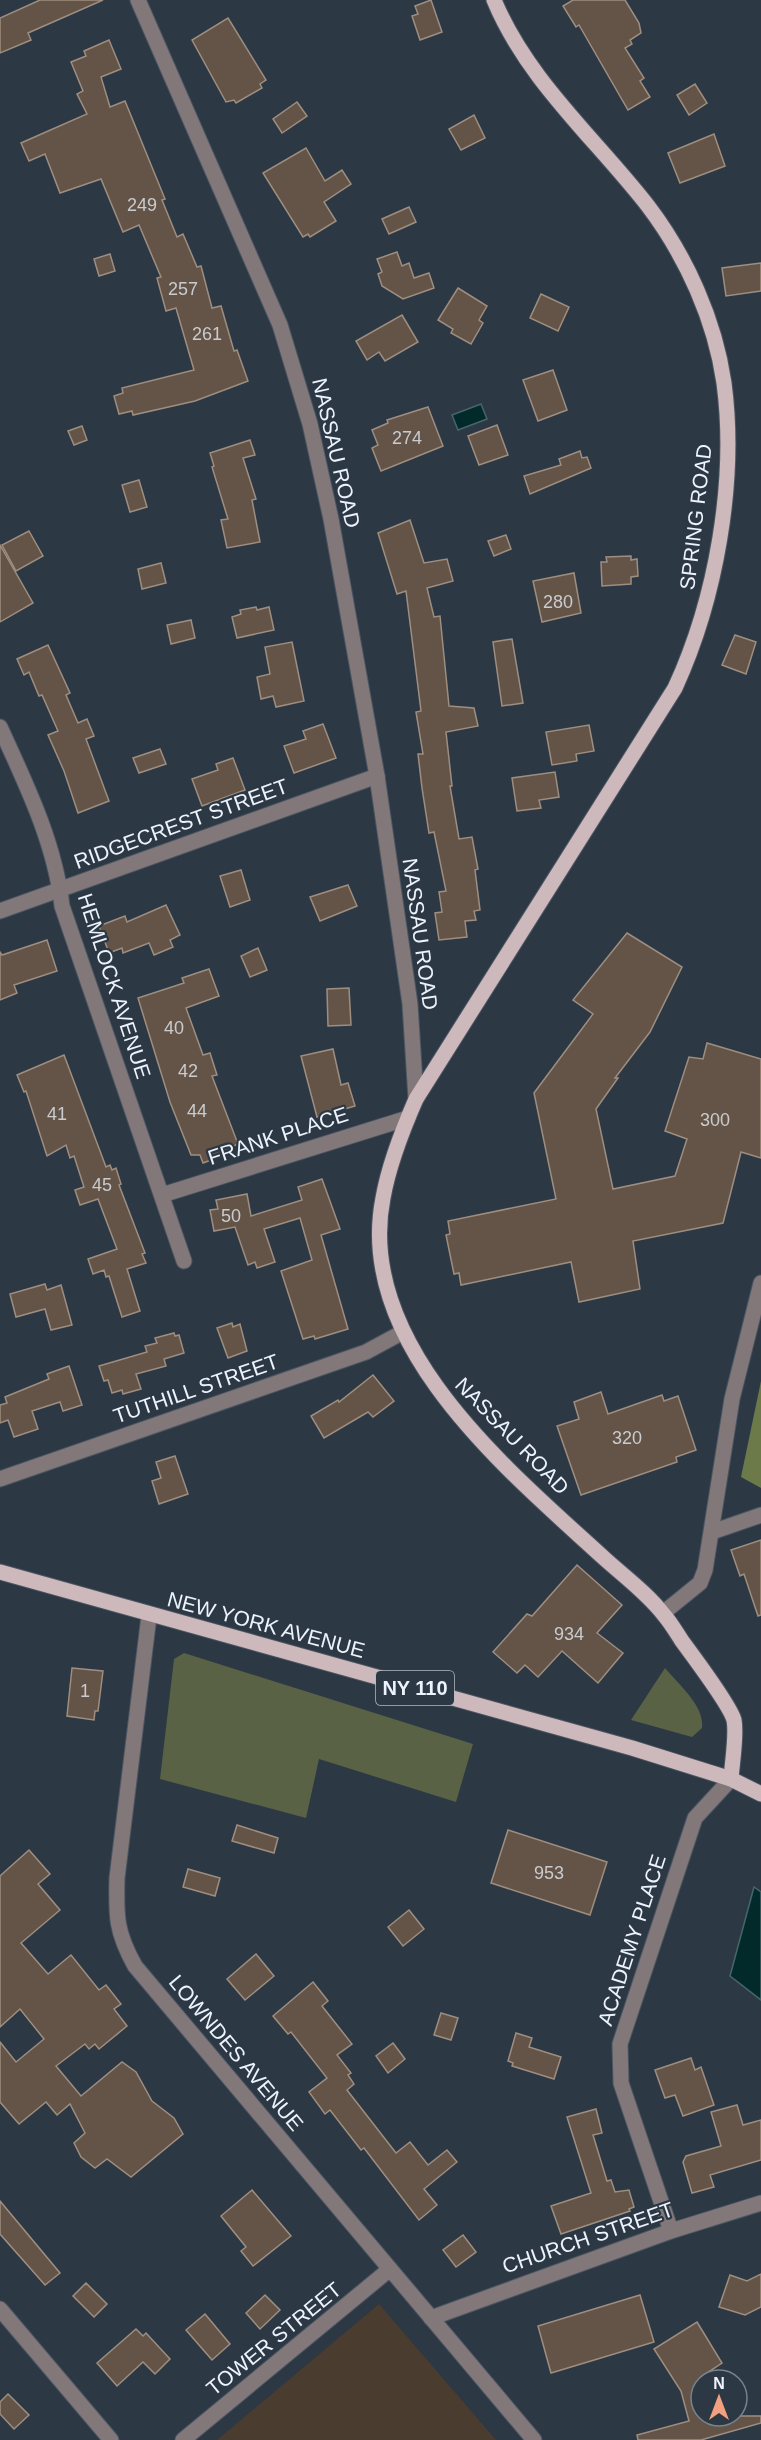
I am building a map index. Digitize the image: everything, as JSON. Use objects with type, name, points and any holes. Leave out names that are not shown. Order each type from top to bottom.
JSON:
[{"type":"main road","name":"SPRING ROAD","points":[[416,1099],[675,688],[694,646],[708,597],[722,510],[728,436],[724,382],[712,331],[698,292],[680,256],[648,207],[536,74],[494,0]]},
{"type":"main road","name":"NASSAU ROAD","points":[[416,1099],[382,1199],[380,1247],[386,1283],[403,1332],[420,1366],[464,1423],[663,1613],[701,1667],[734,1720],[731,1779]]},
{"type":"main road","name":"NEW YORK AVENUE","points":[[0,1572],[149,1616],[328,1662],[731,1779],[761,1794]]},
{"type":"street","name":"NASSAU ROAD","points":[[138,0],[280,325],[297,374],[329,509],[377,776],[410,1004],[416,1099]]},
{"type":"street","name":"HEMLOCK AVENUE","points":[[0,727],[24,780],[58,871],[62,906],[184,1261]]},
{"type":"street","name":"RIDGECREST STREET","points":[[0,911],[377,776]]},
{"type":"street","name":"FRANK PLACE","points":[[162,1195],[408,1118]]},
{"type":"street","points":[[663,1613],[700,1582],[705,1570],[732,1399],[761,1283]]},
{"type":"street","name":"TUTHILL STREET","points":[[0,1479],[369,1351],[403,1332]]},
{"type":"street","points":[[712,1532],[761,1515]]},
{"type":"street","name":"LOWNDES AVENUE","points":[[149,1616],[117,1878],[116,1911],[121,1941],[135,1966],[534,2440]]},
{"type":"street","name":"ACADEMY PLACE","points":[[671,2231],[621,2083],[620,2044],[695,1818],[731,1779]]},
{"type":"street","name":"CHURCH STREET","points":[[431,2318],[671,2231],[761,2203]]},
{"type":"street","name":"TOWER STREET","points":[[183,2440],[390,2269]]},
{"type":"street","points":[[0,2309],[111,2440]]},
{"type":"shaded area","points":[[481,404],[487,419],[458,430],[452,415]]},
{"type":"shaded area","points":[[184,1653],[473,1744],[456,1802],[319,1759],[306,1818],[160,1779],[174,1659]]},
{"type":"shaded area","points":[[665,1668],[690,1696],[699,1712],[702,1728],[692,1737],[631,1720]]},
{"type":"shaded area","points":[[754,1887],[761,1892],[761,2000],[730,1976]]},
{"type":"shaded area","points":[[379,2304],[496,2440],[217,2440]]},
{"type":"green space","points":[[761,1381],[761,1488],[741,1477]]},
{"type":"building","points":[[40,0],[103,0],[28,33],[31,40],[0,53],[0,18]]},
{"type":"building","points":[[431,0],[442,32],[420,40],[412,16],[418,14],[415,6]]},
{"type":"building","points":[[573,0],[625,0],[639,23],[641,33],[630,40],[632,44],[625,48],[644,78],[640,81],[650,97],[628,110],[579,25],[576,27],[563,6]]},
{"type":"building","points":[[228,18],[266,80],[260,84],[262,88],[236,103],[234,100],[226,102],[192,40]]},
{"type":"building","points":[[109,40],[121,69],[101,77],[110,107],[125,101],[165,199],[162,200],[177,237],[183,234],[197,267],[201,266],[212,308],[221,306],[234,351],[237,350],[248,381],[195,401],[133,415],[132,411],[119,414],[114,396],[123,393],[122,388],[194,370],[176,308],[166,311],[157,278],[161,277],[139,225],[123,232],[101,179],[60,193],[45,154],[29,161],[21,143],[87,114],[77,94],[83,91],[71,62],[86,56],[84,51]]},
{"type":"building","points":[[695,84],[707,103],[689,115],[677,95]]},
{"type":"building","points":[[297,102],[307,116],[282,133],[273,119]]},
{"type":"building","points":[[474,115],[485,138],[461,150],[449,129]]},
{"type":"building","points":[[714,134],[725,166],[680,183],[668,153]]},
{"type":"building","points":[[306,148],[325,181],[342,170],[351,184],[324,202],[336,221],[310,237],[308,234],[303,237],[263,173]]},
{"type":"building","points":[[409,207],[416,222],[389,234],[382,219]]},
{"type":"building","points":[[397,252],[402,266],[409,263],[414,278],[429,273],[434,288],[403,299],[382,286],[378,274],[382,272],[377,259]]},
{"type":"building","points":[[110,254],[115,271],[99,276],[94,259]]},
{"type":"building","points":[[761,263],[761,291],[726,296],[722,268]]},
{"type":"building","points":[[458,288],[487,306],[479,320],[483,323],[471,344],[451,333],[453,329],[438,320]]},
{"type":"building","points":[[541,294],[569,307],[558,331],[530,318]]},
{"type":"building","points":[[402,315],[418,342],[385,361],[379,352],[367,360],[356,341]]},
{"type":"building","points":[[553,370],[567,410],[538,421],[523,380]]},
{"type":"building","points":[[428,407],[443,446],[381,471],[372,448],[378,445],[372,430],[388,423],[387,420]]},
{"type":"building","points":[[497,425],[508,455],[479,465],[468,436]]},
{"type":"building","points":[[82,426],[87,440],[74,445],[68,431]]},
{"type":"building","points":[[250,440],[255,455],[243,458],[256,499],[252,500],[260,542],[227,548],[221,520],[228,519],[210,453]]},
{"type":"building","points":[[580,451],[582,458],[587,457],[591,468],[530,494],[524,476],[561,465],[559,459]]},
{"type":"building","points":[[139,480],[147,507],[130,512],[122,485]]},
{"type":"building","points":[[410,520],[424,563],[447,559],[453,581],[427,588],[434,617],[440,616],[449,706],[474,708],[478,726],[446,732],[452,786],[450,786],[459,839],[472,837],[478,869],[475,870],[480,910],[474,911],[476,920],[465,921],[467,937],[439,940],[435,913],[442,912],[439,892],[446,891],[434,832],[429,833],[422,788],[418,754],[423,754],[416,712],[421,711],[406,591],[397,594],[378,533]]},
{"type":"building","points":[[29,531],[43,556],[16,571],[2,545]]},
{"type":"building","points":[[506,535],[511,549],[494,556],[488,541]]},
{"type":"building","points":[[0,545],[33,603],[0,622]]},
{"type":"building","points":[[631,556],[631,560],[637,559],[638,576],[631,577],[631,584],[602,586],[601,562],[607,562],[606,557]]},
{"type":"building","points":[[161,563],[166,583],[142,589],[138,569]]},
{"type":"building","points":[[574,573],[581,613],[542,622],[533,581]]},
{"type":"building","points":[[256,607],[257,610],[269,607],[274,630],[237,638],[232,617],[241,614],[240,610]]},
{"type":"building","points":[[191,620],[195,638],[171,644],[167,625]]},
{"type":"building","points":[[735,635],[756,642],[746,674],[722,665]]},
{"type":"building","points":[[512,639],[523,703],[502,706],[493,642]]},
{"type":"building","points":[[292,642],[304,701],[276,707],[273,696],[261,699],[257,677],[270,674],[265,647]]},
{"type":"building","points":[[48,645],[70,693],[66,695],[78,723],[87,719],[94,736],[86,739],[109,801],[78,813],[64,771],[48,735],[58,731],[29,672],[24,675],[17,659]]},
{"type":"building","points":[[323,724],[336,758],[294,773],[284,746],[306,739],[303,731]]},
{"type":"building","points":[[589,725],[594,751],[576,754],[577,761],[552,765],[546,732]]},
{"type":"building","points":[[160,749],[166,764],[139,773],[133,758]]},
{"type":"building","points":[[233,758],[245,790],[202,806],[192,779],[218,770],[216,764]]},
{"type":"building","points":[[555,772],[559,797],[539,800],[541,808],[517,811],[512,778]]},
{"type":"building","points":[[241,870],[250,900],[230,907],[220,876]]},
{"type":"building","points":[[348,885],[357,906],[320,921],[310,897]]},
{"type":"building","points":[[166,905],[180,935],[170,940],[173,947],[154,955],[149,943],[123,953],[122,948],[109,953],[99,926],[125,916],[127,922]]},
{"type":"building","points":[[627,933],[682,967],[650,1032],[615,1078],[618,1078],[596,1109],[613,1189],[675,1176],[687,1139],[665,1131],[689,1057],[703,1059],[707,1043],[761,1059],[761,1158],[741,1152],[723,1223],[633,1241],[640,1289],[579,1302],[571,1262],[461,1285],[459,1273],[454,1274],[446,1235],[450,1234],[448,1221],[556,1199],[534,1093],[593,1014],[573,1000]]},
{"type":"building","points":[[47,940],[57,971],[14,985],[17,993],[0,1000],[0,952],[2,955]]},
{"type":"building","points":[[258,948],[267,970],[250,977],[241,956]]},
{"type":"building","points":[[209,969],[219,996],[186,1008],[203,1055],[210,1053],[217,1075],[212,1076],[238,1144],[231,1147],[233,1152],[203,1163],[200,1155],[191,1155],[170,1102],[138,998],[184,983],[182,978]]},
{"type":"building","points":[[349,988],[351,1025],[328,1026],[327,989]]},
{"type":"building","points":[[333,1049],[341,1085],[348,1083],[355,1106],[317,1117],[301,1056]]},
{"type":"building","points":[[64,1055],[106,1167],[110,1165],[112,1170],[116,1168],[121,1184],[119,1185],[145,1253],[142,1254],[146,1263],[127,1269],[140,1311],[122,1317],[109,1276],[106,1277],[104,1270],[93,1274],[88,1259],[117,1249],[98,1199],[80,1205],[75,1190],[84,1187],[74,1156],[70,1158],[66,1145],[47,1156],[26,1091],[24,1092],[17,1075]]},
{"type":"building","points":[[322,1179],[340,1229],[321,1235],[348,1329],[315,1339],[314,1336],[303,1339],[281,1271],[312,1260],[300,1218],[264,1229],[275,1262],[257,1268],[255,1262],[248,1265],[235,1227],[214,1231],[210,1210],[218,1209],[216,1200],[247,1194],[251,1216],[302,1200],[298,1187]]},
{"type":"building","points":[[45,1284],[47,1290],[61,1285],[72,1325],[51,1330],[45,1309],[16,1317],[10,1294]]},
{"type":"building","points":[[232,1323],[233,1327],[240,1324],[247,1351],[228,1358],[217,1328]]},
{"type":"building","points":[[174,1333],[175,1336],[179,1335],[184,1353],[164,1359],[166,1366],[136,1374],[141,1389],[123,1394],[122,1390],[112,1393],[108,1380],[104,1381],[99,1366],[147,1352],[145,1346],[157,1343],[155,1338]]},
{"type":"building","points":[[69,1366],[82,1405],[63,1411],[60,1402],[32,1411],[38,1429],[14,1437],[8,1420],[0,1423],[0,1405],[7,1403],[5,1397],[49,1379],[47,1374]]},
{"type":"building","points":[[373,1375],[394,1401],[373,1417],[368,1412],[324,1438],[311,1416],[338,1400],[339,1402]]},
{"type":"building","points":[[601,1392],[608,1414],[662,1395],[664,1401],[678,1396],[696,1450],[676,1457],[677,1462],[581,1495],[557,1426],[579,1419],[574,1402]]},
{"type":"building","points":[[175,1456],[188,1494],[159,1504],[152,1481],[161,1478],[156,1462]]},
{"type":"building","points":[[761,1540],[761,1615],[758,1616],[744,1574],[740,1576],[731,1550]]},
{"type":"building","points":[[577,1565],[622,1605],[597,1633],[623,1653],[598,1683],[562,1651],[538,1677],[525,1665],[517,1673],[493,1652],[527,1614],[532,1616]]},
{"type":"building","points":[[72,1668],[103,1671],[98,1711],[95,1711],[94,1720],[67,1716]]},
{"type":"building","points":[[237,1825],[278,1838],[274,1853],[232,1841]]},
{"type":"building","points":[[508,1830],[607,1862],[590,1915],[491,1883]]},
{"type":"building","points":[[29,1850],[50,1874],[38,1884],[60,1910],[21,1943],[48,1974],[71,1955],[99,1990],[106,1985],[121,2004],[114,2009],[127,2026],[99,2049],[95,2044],[89,2049],[85,2044],[56,2066],[81,2096],[122,2062],[136,2072],[152,2101],[174,2118],[183,2134],[131,2177],[107,2159],[95,2168],[81,2157],[74,2143],[85,2133],[70,2104],[57,2115],[46,2102],[19,2124],[0,2102],[0,2042],[16,2062],[44,2039],[20,2009],[0,2027],[0,1876]]},
{"type":"building","points":[[188,1869],[220,1878],[215,1896],[183,1887]]},
{"type":"building","points":[[409,1910],[424,1929],[403,1946],[388,1927]]},
{"type":"building","points":[[256,1954],[274,1976],[245,2000],[227,1979]]},
{"type":"building","points":[[313,1982],[328,2001],[322,2006],[352,2044],[337,2055],[351,2073],[348,2075],[354,2084],[347,2090],[396,2153],[410,2142],[428,2165],[447,2150],[457,2162],[424,2189],[437,2205],[419,2220],[364,2148],[361,2150],[330,2110],[325,2114],[309,2092],[327,2078],[291,2032],[288,2034],[273,2016]]},
{"type":"building","points":[[441,2013],[458,2018],[451,2040],[434,2035]]},
{"type":"building","points":[[516,2033],[532,2038],[529,2047],[561,2057],[554,2079],[512,2066],[513,2063],[508,2061]]},
{"type":"building","points":[[393,2043],[405,2059],[388,2073],[376,2056]]},
{"type":"building","points":[[691,2058],[695,2070],[701,2067],[714,2105],[683,2116],[675,2095],[665,2098],[655,2070]]},
{"type":"building","points":[[737,2105],[743,2125],[761,2120],[761,2160],[710,2175],[714,2187],[692,2193],[683,2162],[686,2156],[721,2146],[711,2112]]},
{"type":"building","points":[[596,2109],[602,2133],[593,2135],[607,2181],[611,2180],[615,2192],[629,2190],[634,2207],[629,2209],[630,2211],[561,2234],[551,2206],[591,2193],[567,2117]]},
{"type":"building","points":[[252,2190],[291,2236],[253,2266],[241,2251],[246,2247],[221,2216]]},
{"type":"building","points":[[0,2201],[60,2273],[45,2285],[0,2234]]},
{"type":"building","points":[[463,2235],[476,2252],[456,2267],[443,2250]]},
{"type":"building","points":[[761,2274],[761,2307],[745,2315],[719,2307],[730,2275],[747,2281]]},
{"type":"building","points":[[86,2283],[107,2304],[94,2317],[73,2296]]},
{"type":"building","points":[[265,2295],[280,2310],[260,2329],[246,2313]]},
{"type":"building","points":[[640,2295],[654,2342],[551,2373],[538,2326]]},
{"type":"building","points":[[205,2314],[230,2344],[212,2360],[186,2330]]},
{"type":"building","points":[[697,2322],[722,2363],[714,2368],[689,2368],[689,2421],[681,2391],[654,2349]]},
{"type":"building","points":[[136,2329],[143,2336],[146,2333],[170,2359],[155,2374],[143,2362],[117,2386],[97,2363]]},
{"type":"building","points":[[8,2394],[29,2415],[14,2429],[0,2414],[0,2402]]},
{"type":"building","points":[[749,2416],[761,2416],[761,2423],[749,2426]]},
{"type":"building","points":[[689,2421],[689,2428],[743,2428],[701,2440],[638,2440],[637,2435]]}]
